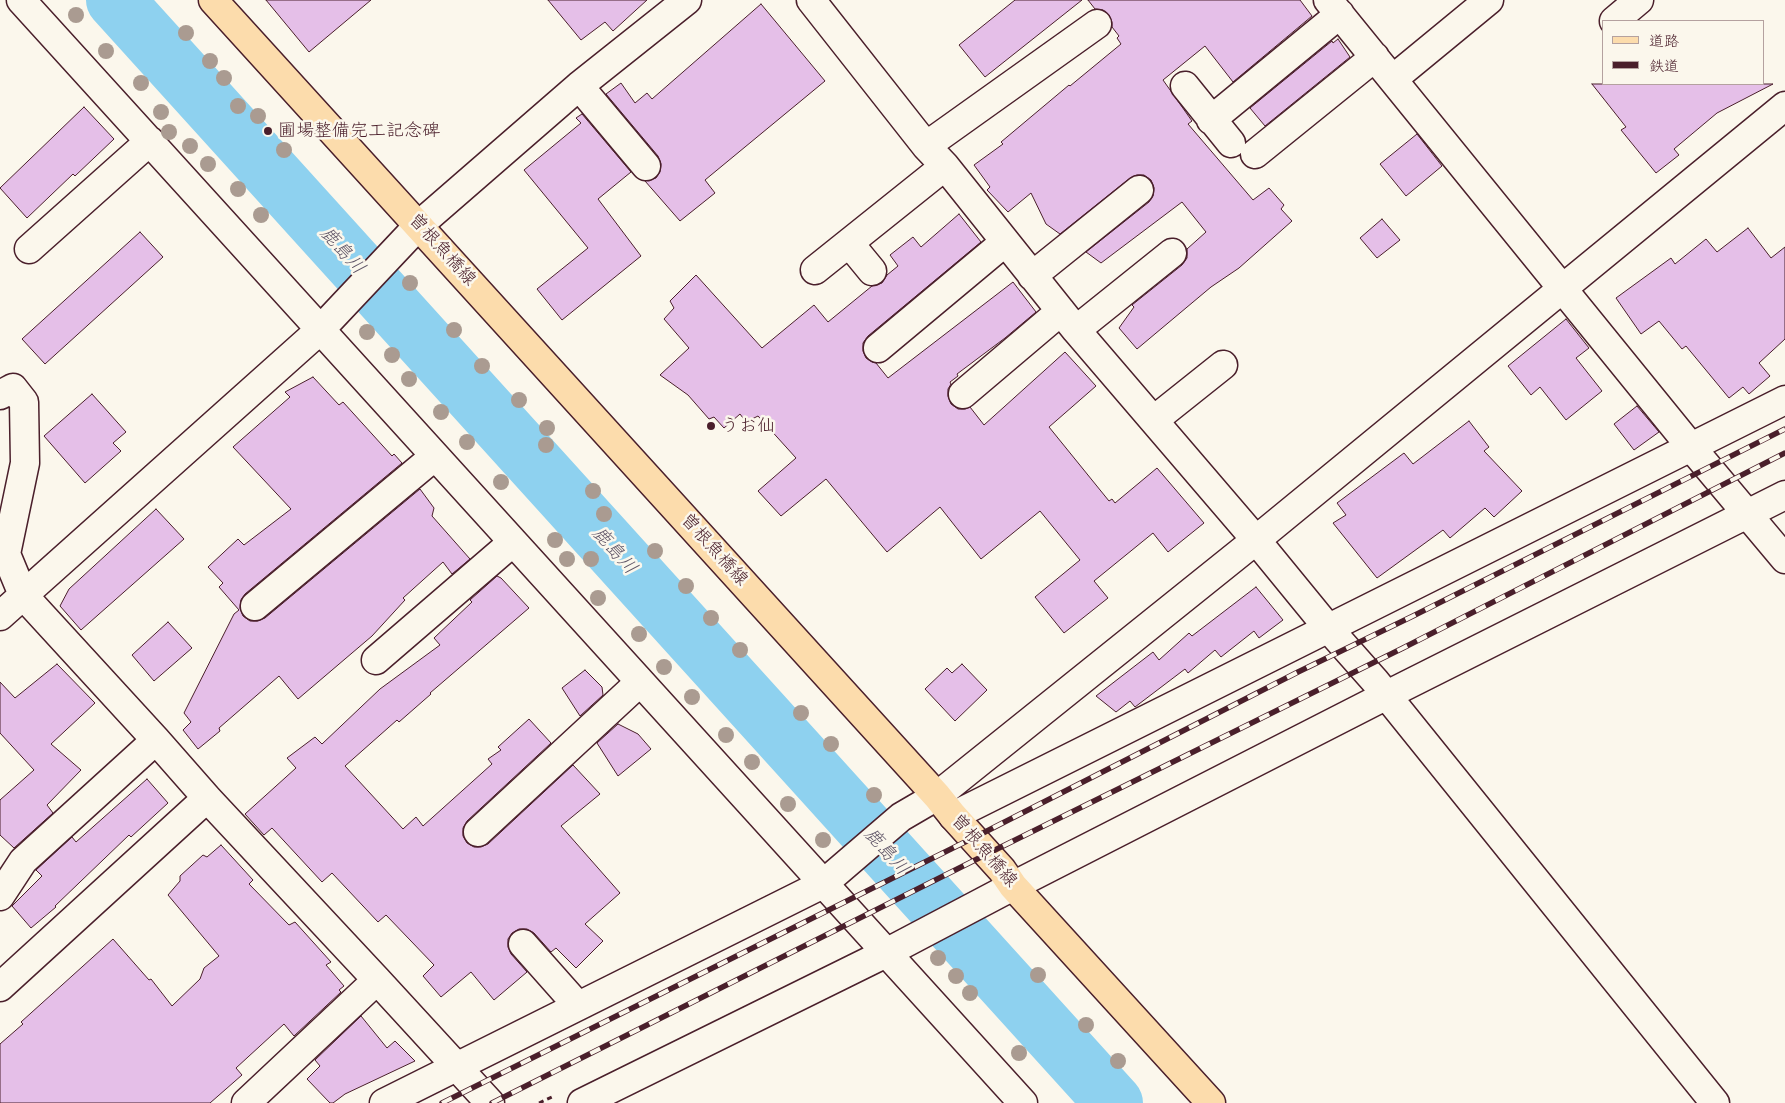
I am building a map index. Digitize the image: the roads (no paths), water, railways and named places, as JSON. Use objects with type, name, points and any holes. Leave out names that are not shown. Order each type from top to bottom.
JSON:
[{"type":"main road","name":"曽根魚橋線","points":[[213,0],[945,806],[1002,870],[1013,886],[1211,1103]]},
{"type":"street","points":[[21,0],[1023,1103]]},
{"type":"street","points":[[0,616],[320,330],[419,225],[579,86],[687,0]]},
{"type":"street","points":[[811,0],[926,146],[945,166],[1069,321],[1256,540],[1328,628],[1387,695],[1715,1103]]},
{"type":"street","points":[[1393,79],[1489,0]]},
{"type":"street","points":[[1615,20],[1640,0]]},
{"type":"street","points":[[1211,120],[1334,5],[1561,289],[1785,559]]},
{"type":"street","points":[[926,146],[1097,24]]},
{"type":"street","points":[[1255,154],[1375,57]]},
{"type":"street","points":[[579,86],[646,166]]},
{"type":"street","points":[[1185,86],[1231,143]]},
{"type":"street","points":[[945,806],[1256,540],[1785,106]]},
{"type":"street","points":[[30,249],[150,142]]},
{"type":"street","points":[[815,270],[945,166]]},
{"type":"street","points":[[1032,276],[1139,190]]},
{"type":"street","points":[[878,348],[1005,242]]},
{"type":"street","points":[[849,243],[872,271]]},
{"type":"street","points":[[963,394],[1069,321],[1172,254]]},
{"type":"street","points":[[1154,420],[1223,365]]},
{"type":"street","points":[[0,395],[13,388],[24,402],[25,463],[3,556],[23,595],[207,798],[490,1103]]},
{"type":"street","points":[[384,1103],[823,884],[901,817],[945,806],[1328,628],[1785,400]]},
{"type":"street","points":[[255,606],[435,456]]},
{"type":"street","points":[[582,1103],[879,945],[911,940],[1387,695],[1785,495]]},
{"type":"street","points":[[376,660],[514,542]]},
{"type":"street","points":[[478,832],[640,682]]},
{"type":"street","points":[[0,896],[23,862],[156,740]]},
{"type":"street","points":[[0,986],[207,798]]},
{"type":"street","points":[[523,944],[578,1006]]},
{"type":"street","points":[[246,1103],[377,980]]},
{"type":"waterway","name":"鹿島川","points":[[115,0],[1114,1103]]},
{"type":"railway","points":[[442,1103],[1785,429]]},
{"type":"railway","points":[[492,1103],[997,849],[1403,648],[1785,453]]},
{"type":"place","name":"圃場整備完工記念碑","points":[[268,131]]},
{"type":"place","name":"うお仙","points":[[711,426]]}]
